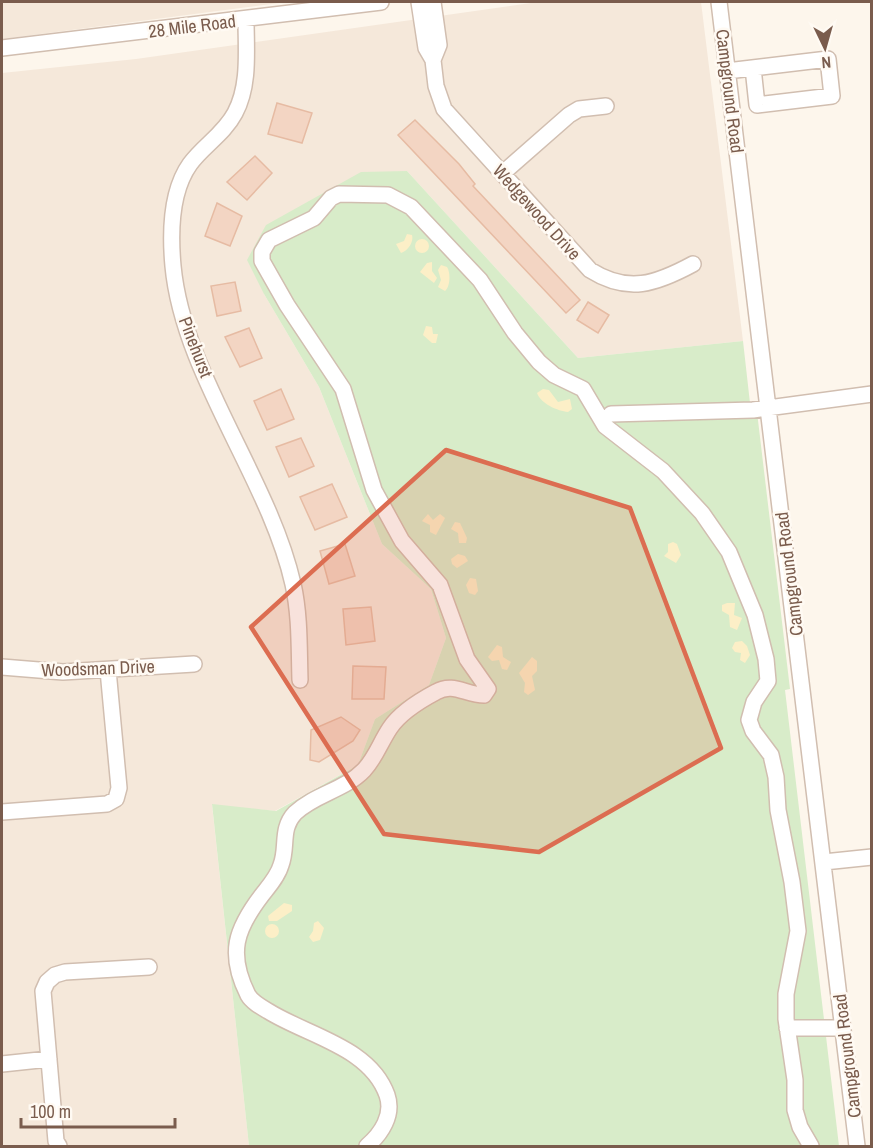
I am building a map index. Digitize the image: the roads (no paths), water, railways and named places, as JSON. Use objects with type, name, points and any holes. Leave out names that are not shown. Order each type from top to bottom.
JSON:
[{"type":"street","name":"28 Mile Road","points":[[2,48],[246,19],[342,4],[381,2]]},
{"type":"street","name":"Wedgewood Drive","points":[[419,2],[426,48],[434,60]]},
{"type":"street","name":"Wedgewood Drive","points":[[433,2],[439,45],[434,60],[436,86],[444,109],[590,270],[606,280],[624,284],[662,281],[693,264]]},
{"type":"street","name":"Campground Road","points":[[719,2],[857,1146]]},
{"type":"street","name":"Pinehurst","points":[[246,19],[245,83],[235,113],[220,135],[190,164],[179,187],[172,219],[173,266],[180,303],[200,362],[277,534],[293,585],[298,621],[300,680]]},
{"type":"street","points":[[727,70],[828,59],[832,96],[757,105],[753,68]]},
{"type":"street","points":[[503,173],[568,115],[579,109],[606,106]]},
{"type":"street","points":[[367,1146],[388,1118],[389,1100],[383,1083],[369,1065],[334,1043],[283,1020],[249,998],[236,959],[238,936],[246,915],[279,871],[283,862],[286,826],[295,814],[316,797],[361,773],[378,754],[385,737],[398,718],[436,692],[450,687],[484,695],[488,689],[467,659],[440,585],[402,541],[374,490],[343,389],[287,305],[262,261],[262,252],[268,240],[314,218],[332,198],[339,194],[388,195],[411,207],[480,280],[515,333],[539,362],[554,375],[583,389],[605,426],[663,471],[702,513],[729,552],[755,615],[766,659],[768,681],[754,702],[749,720],[753,730],[771,755],[798,926],[786,994],[787,1028],[795,1080],[795,1110],[803,1135],[811,1146]]},
{"type":"street","points":[[611,414],[695,413],[769,407],[872,393]]},
{"type":"street","name":"Woodsman Drive","points":[[2,667],[63,672],[194,664]]},
{"type":"street","points":[[2,812],[107,804],[116,799],[120,788],[108,670]]},
{"type":"street","points":[[824,862],[872,857]]},
{"type":"street","points":[[59,1146],[56,1141],[43,999],[47,982],[55,975],[65,972],[149,967]]},
{"type":"street","points":[[787,1028],[843,1028]]},
{"type":"street","points":[[2,1064],[49,1059]]}]
